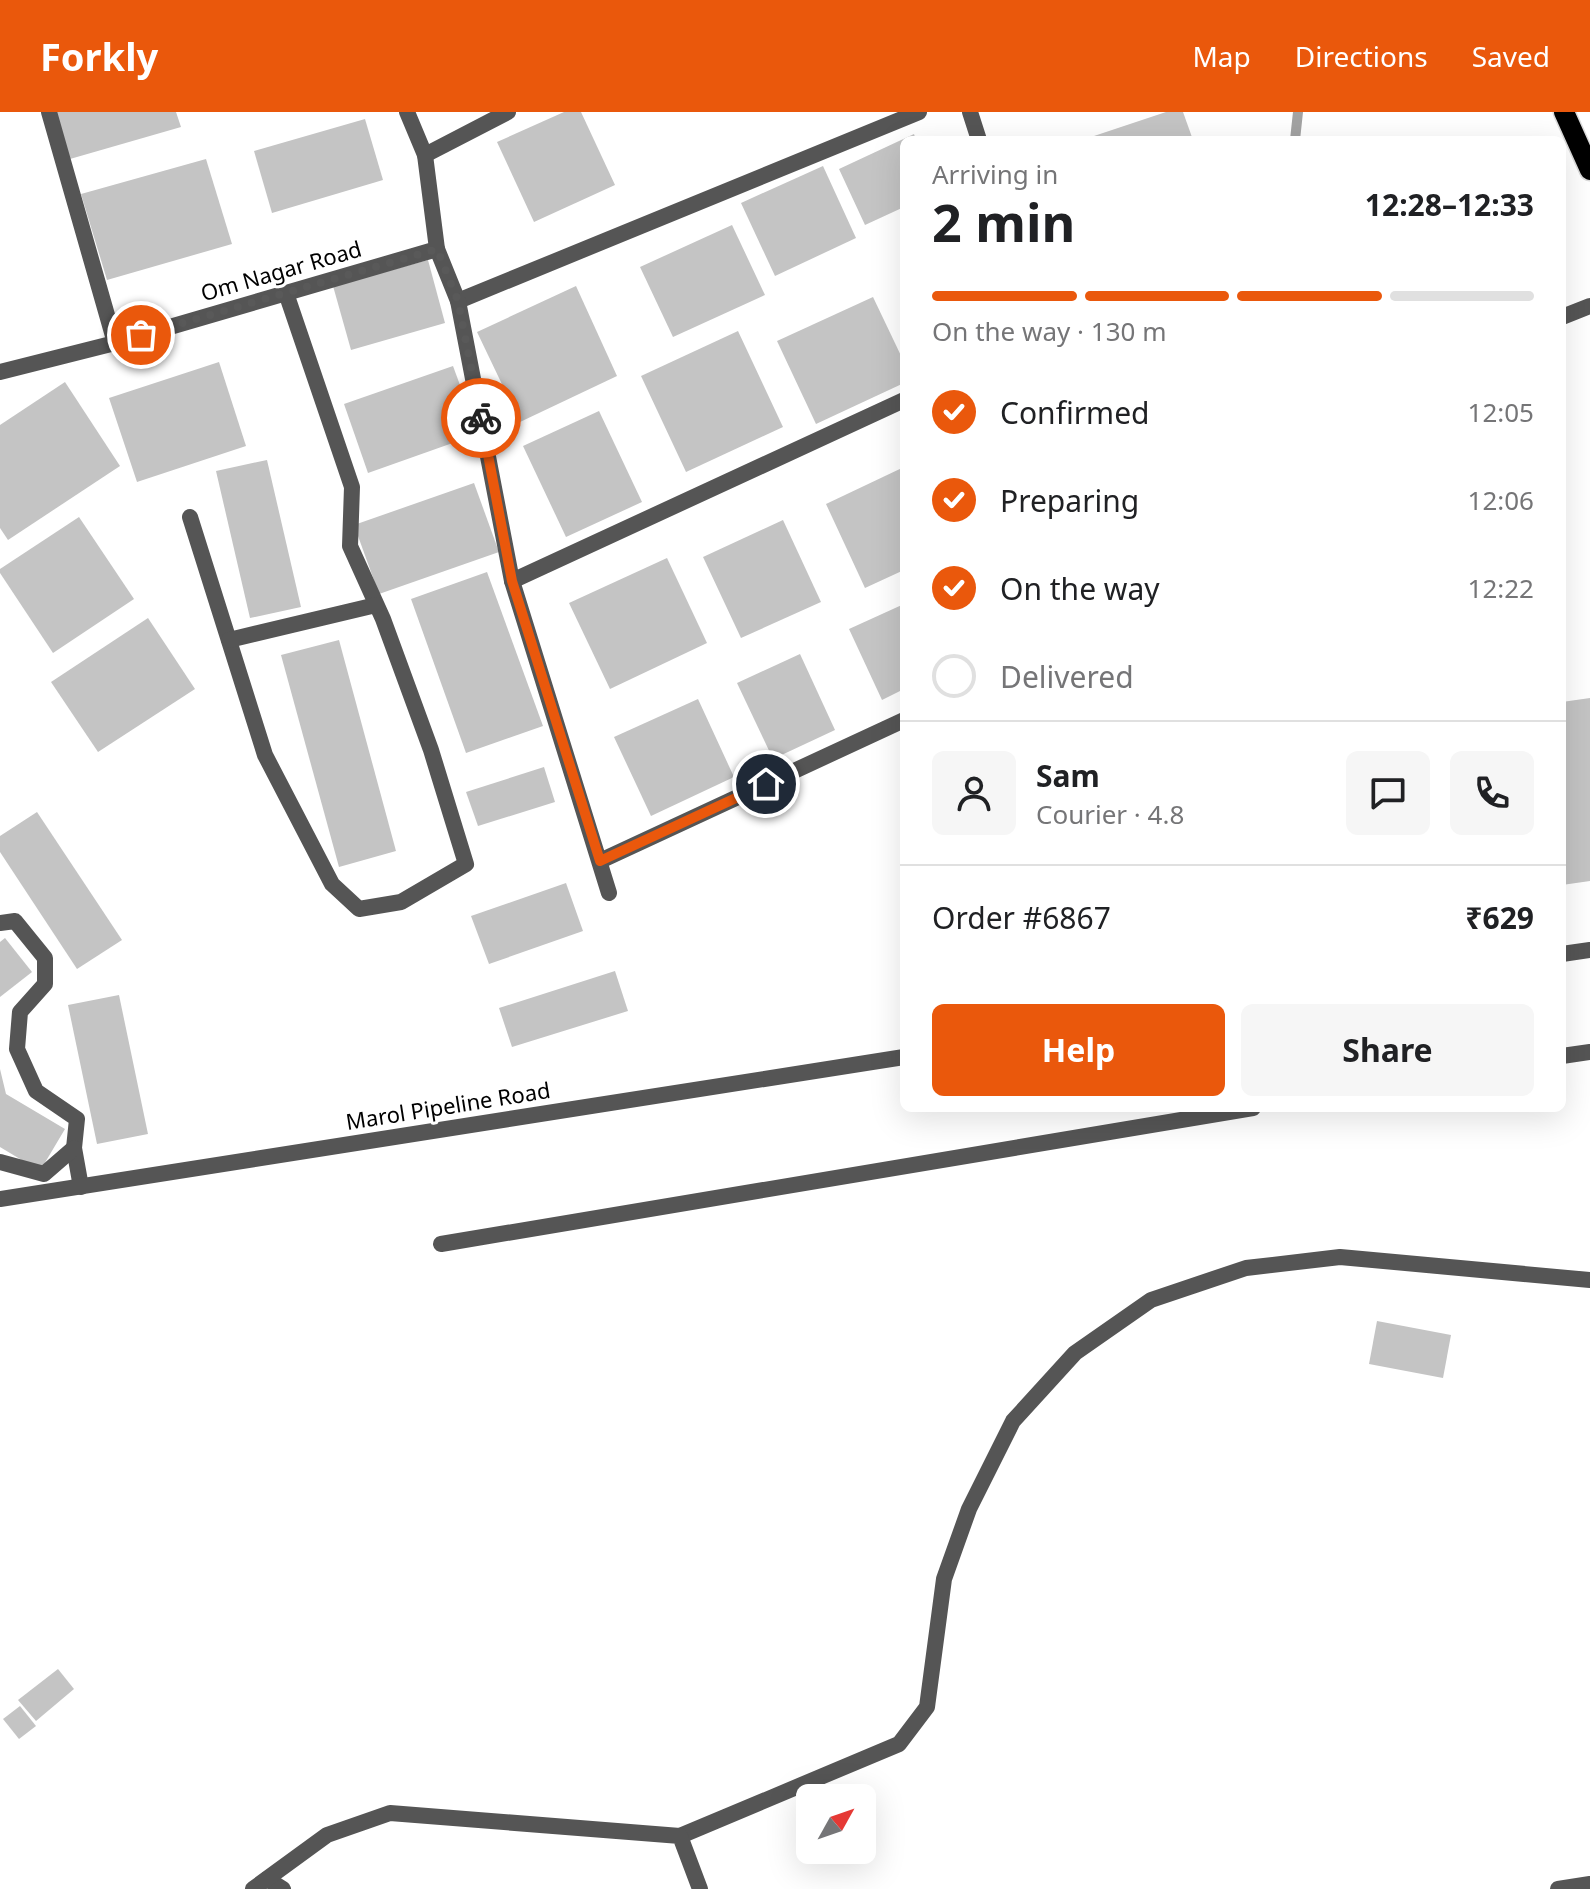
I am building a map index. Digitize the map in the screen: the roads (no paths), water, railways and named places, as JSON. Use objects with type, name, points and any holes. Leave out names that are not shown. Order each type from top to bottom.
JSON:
[{"type":"main road","points":[[1564,112],[1590,170]]},
{"type":"street","points":[[49,112],[115,343]]},
{"type":"street","points":[[407,112],[425,155],[437,249],[458,301],[512,581],[609,893]]},
{"type":"street","points":[[425,155],[508,112]]},
{"type":"street","points":[[458,301],[919,112]]},
{"type":"street","points":[[970,112],[978,136]]},
{"type":"street","name":"Om Nagar Road","points":[[0,372],[115,343],[437,249]]},
{"type":"street","points":[[190,517],[265,755],[332,884],[359,909],[401,902],[466,864],[431,750],[350,546],[352,487],[286,293]]},
{"type":"street","points":[[1566,315],[1590,306]]},
{"type":"street","points":[[512,581],[900,402]]},
{"type":"street","points":[[229,640],[376,605]]},
{"type":"street","points":[[600,861],[900,722]]},
{"type":"street","points":[[0,923],[15,921],[45,958],[45,984],[20,1012],[17,1049],[36,1091],[77,1119],[74,1148],[81,1187]]},
{"type":"street","points":[[1566,953],[1590,950]]},
{"type":"street","points":[[1566,1055],[1590,1052]]},
{"type":"street","name":"Marol Pipeline Road","points":[[0,1199],[900,1058]]},
{"type":"street","points":[[441,1244],[1229,1112]]},
{"type":"street","points":[[0,1162],[44,1174],[74,1148]]},
{"type":"street","points":[[253,1889],[327,1835],[390,1813],[680,1836],[899,1744],[927,1707],[944,1579],[969,1509],[1013,1421],[1075,1353],[1151,1300],[1246,1268],[1340,1257],[1590,1280]]},
{"type":"street","points":[[680,1836],[700,1889]]},
{"type":"street","points":[[267,1879],[283,1889]]},
{"type":"street","points":[[1558,1889],[1590,1884]]},
{"type":"waterway","points":[[1295,136],[1298,112]]}]
